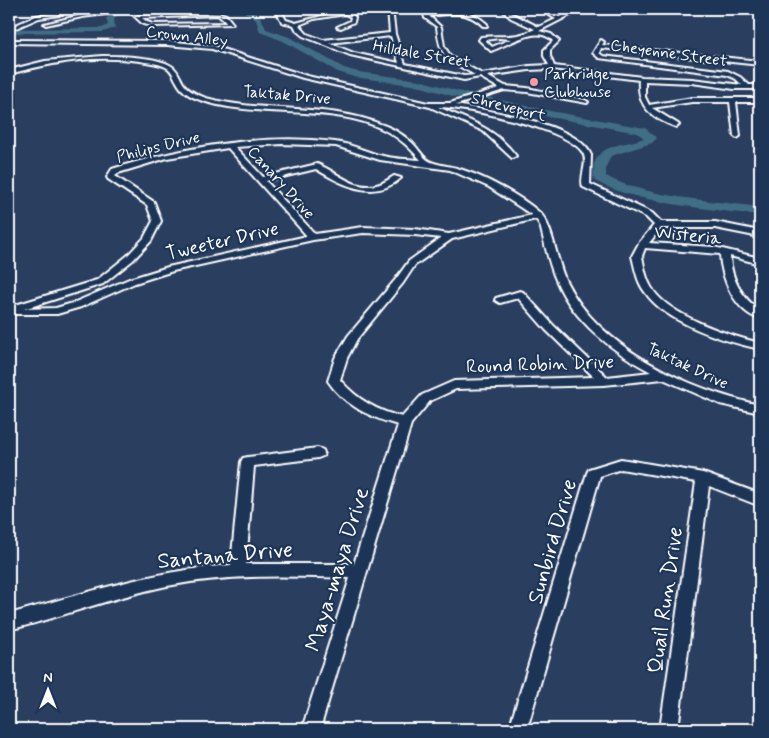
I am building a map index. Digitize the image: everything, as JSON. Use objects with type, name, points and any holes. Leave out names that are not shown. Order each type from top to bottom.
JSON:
[{"type":"street","points":[[38,17],[43,9]]},
{"type":"street","points":[[390,9],[394,34],[403,65]]},
{"type":"street","points":[[425,9],[427,16],[439,27],[441,46],[449,58],[504,88]]},
{"type":"street","points":[[427,16],[459,9],[486,25]]},
{"type":"street","points":[[503,9],[513,18],[539,28]]},
{"type":"street","points":[[541,9],[559,19]]},
{"type":"street","points":[[515,38],[488,37],[481,39],[491,49],[533,32],[580,9]]},
{"type":"street","points":[[313,18],[315,10]]},
{"type":"street","points":[[296,24],[348,10],[353,17],[352,22],[338,27]]},
{"type":"street","points":[[82,16],[87,21],[46,24],[82,16],[134,11],[219,14],[224,16],[231,24],[153,25],[146,23],[134,11]]},
{"type":"street","points":[[11,29],[38,17],[64,12]]},
{"type":"street","name":"Hilldale Street","points":[[280,14],[284,21],[296,24],[299,30],[321,42],[352,54],[464,78],[529,68],[552,67],[642,79],[692,81],[746,87],[760,86]]},
{"type":"street","points":[[533,32],[549,35],[556,41],[547,50],[547,56],[552,67]]},
{"type":"street","points":[[321,42],[394,34]]},
{"type":"street","name":"Crown Alley","points":[[9,42],[119,42],[194,45],[222,50],[305,78],[428,105]]},
{"type":"street","name":"Cheyenne Street","points":[[746,87],[738,78],[728,73],[609,59],[596,53],[601,44],[760,63]]},
{"type":"street","name":"Taktak Drive","points":[[9,72],[59,60],[87,58],[160,63],[169,67],[178,75],[186,90],[203,98],[265,110],[295,109],[327,112],[394,131],[411,143],[428,164]]},
{"type":"street","points":[[642,79],[640,94],[647,107],[676,125]]},
{"type":"street","points":[[428,105],[450,105],[504,88],[527,90],[585,102]]},
{"type":"street","points":[[647,107],[692,100],[760,100]]},
{"type":"street","points":[[733,100],[737,136]]},
{"type":"street","points":[[428,105],[485,128],[501,141],[512,156]]},
{"type":"street","name":"Shreveport","points":[[450,105],[537,124],[579,142],[586,150],[588,158],[585,173],[586,185],[649,215],[660,225]]},
{"type":"street","name":"Philips Drive","points":[[9,311],[100,282],[130,258],[148,239],[157,221],[151,204],[111,177],[115,171],[171,156],[232,146],[317,142],[339,145],[378,158],[428,164]]},
{"type":"street","name":"Canary Drive","points":[[232,146],[313,237]]},
{"type":"street","points":[[428,164],[454,169],[491,185],[537,216]]},
{"type":"street","points":[[262,180],[317,166],[347,184],[361,187],[377,188],[397,178]]},
{"type":"street","points":[[405,422],[380,417],[348,398],[334,381],[340,358],[352,338],[400,281],[412,263],[449,237],[537,216]]},
{"type":"street","name":"Taktak Drive","points":[[537,216],[542,221],[553,260],[563,284],[580,311],[617,345],[663,375],[721,400],[760,409]]},
{"type":"street","points":[[760,234],[715,225],[660,225],[642,245],[637,256],[650,292],[668,308],[704,327],[740,342],[760,346]]},
{"type":"street","name":"Tweeter Drive","points":[[9,311],[57,311],[77,305],[132,281],[313,237],[363,230],[419,233],[449,237]]},
{"type":"street","points":[[419,233],[431,238],[438,245]]},
{"type":"street","name":"Wisteria","points":[[642,245],[714,250],[760,261]]},
{"type":"street","points":[[724,253],[724,268],[730,286],[747,307],[760,316]]},
{"type":"street","points":[[500,300],[520,294],[550,328],[604,382]]},
{"type":"street","name":"Round Robin Drive","points":[[405,422],[426,398],[454,385],[604,382],[663,375]]},
{"type":"street","name":"Maya-maya Drive","points":[[311,729],[405,422]]},
{"type":"street","points":[[238,572],[248,462],[318,453]]},
{"type":"street","name":"Sunbird Drive","points":[[518,729],[594,473],[621,464],[703,478],[760,500]]},
{"type":"street","name":"Quail Run Drive","points":[[669,729],[703,478]]},
{"type":"street","name":"Santana Drive","points":[[9,622],[142,584],[193,575],[238,572],[359,571]]},
{"type":"waterway","points":[[9,31],[103,30],[112,26],[110,18],[115,14],[177,9]]},
{"type":"waterway","points":[[245,9],[259,19],[263,30],[286,39],[341,70],[357,75],[419,83],[456,94],[550,114],[641,130],[651,138],[648,141],[622,147],[607,153],[602,159],[600,178],[628,190],[650,195],[760,211]]},
{"type":"place","name":"Parkridge Clubhouse","points":[[534,82]]}]
